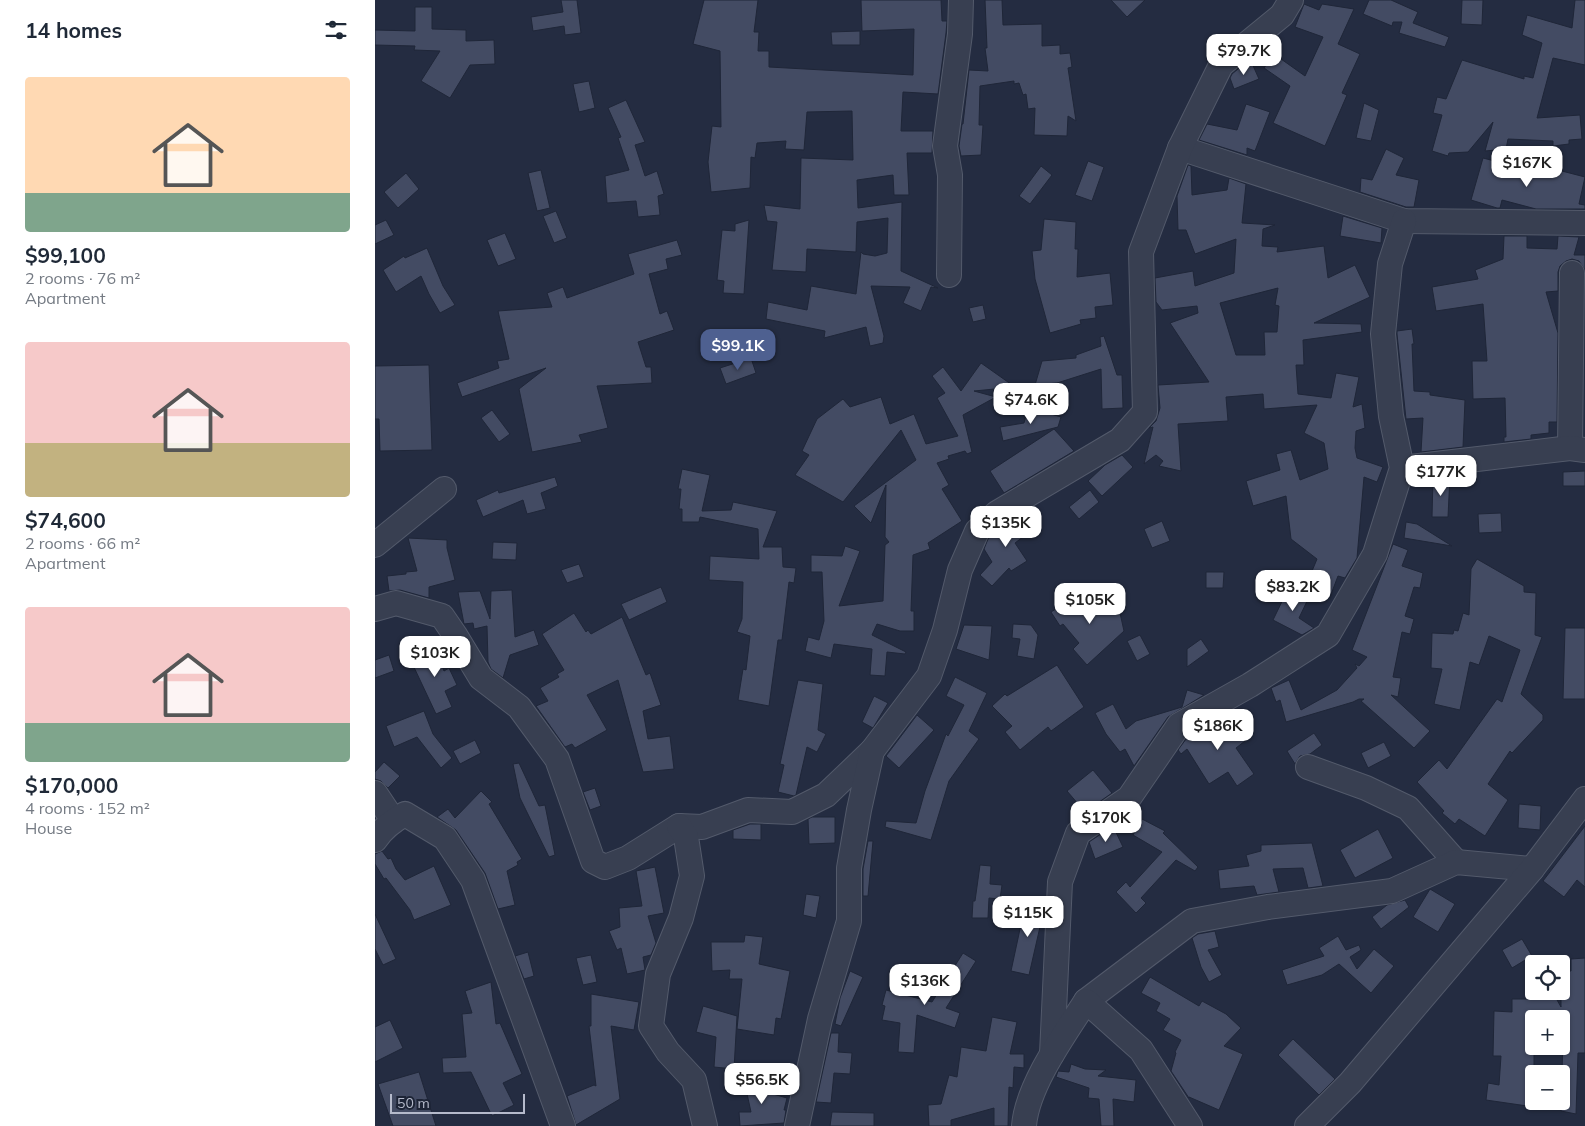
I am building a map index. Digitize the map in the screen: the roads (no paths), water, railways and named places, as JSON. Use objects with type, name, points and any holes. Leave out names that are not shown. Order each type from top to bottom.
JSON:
[{"type":"street","points":[[949,275],[950,175],[945,146],[960,34],[961,0]]},
{"type":"street","points":[[375,609],[396,603],[442,616],[481,678],[519,707],[557,759],[593,860],[605,867],[628,858],[679,826],[701,827],[748,810],[792,812],[826,795],[872,751],[929,676],[945,630],[960,570],[977,531],[997,513],[1120,440],[1145,412],[1141,252],[1180,148],[1221,65],[1282,15],[1291,0]]},
{"type":"street","points":[[1180,148],[1404,221],[1585,222]]},
{"type":"street","points":[[1052,1054],[1060,882],[1078,833],[1129,798],[1179,725],[1250,685],[1328,635],[1375,554],[1402,468],[1391,416],[1383,334],[1390,264],[1404,221]]},
{"type":"street","points":[[1402,468],[1578,449],[1572,273]]},
{"type":"street","points":[[375,545],[444,488]]},
{"type":"street","points":[[797,1126],[819,1019],[849,921],[849,868],[872,751]]},
{"type":"street","points":[[1308,766],[1366,788],[1408,808],[1456,862]]},
{"type":"street","points":[[375,793],[393,820]]},
{"type":"street","points":[[1307,1126],[1350,1083],[1533,869],[1585,799]]},
{"type":"street","points":[[375,840],[380,832],[393,820],[405,814],[445,838],[473,880],[563,1126]]},
{"type":"street","points":[[679,826],[686,837],[692,876],[681,918],[658,974],[651,1026],[668,1052],[694,1080],[705,1126]]},
{"type":"street","points":[[1024,1126],[1025,1110],[1052,1054],[1086,1001],[1192,921],[1268,907],[1392,891],[1456,862],[1533,869]]},
{"type":"street","points":[[1086,1001],[1141,1050],[1190,1126]]}]
